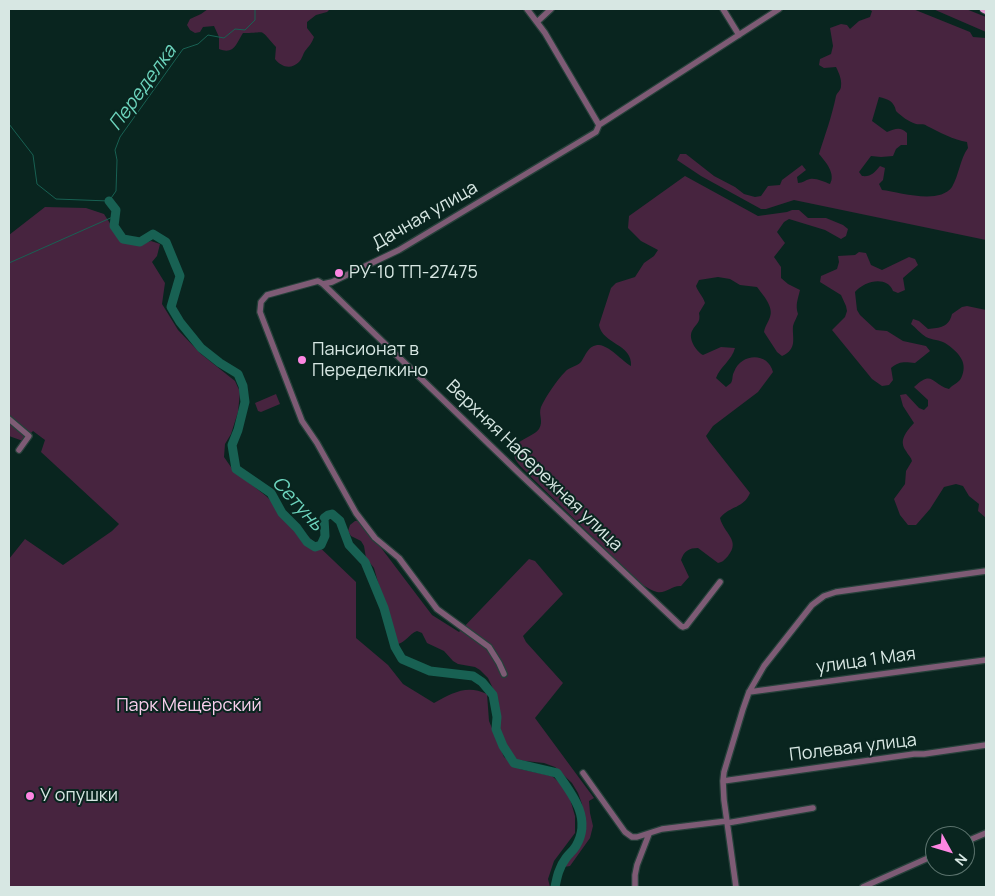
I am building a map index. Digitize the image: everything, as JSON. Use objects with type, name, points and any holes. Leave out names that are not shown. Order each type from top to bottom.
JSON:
[{"type":"street","points":[[527,9],[537,22],[599,125],[779,9]]},
{"type":"street","points":[[537,22],[552,9]]},
{"type":"street","points":[[723,9],[739,35]]},
{"type":"street","name":"Дачная улица","points":[[504,674],[489,648],[437,609],[398,558],[374,538],[356,514],[317,443],[302,421],[260,312],[261,302],[267,295],[318,282],[323,284],[332,282],[399,250],[596,132],[599,125]]},
{"type":"street","name":"Верхняя Набережная улица","points":[[323,284],[521,475],[684,627],[720,582]]},
{"type":"street","points":[[9,419],[29,436],[19,450]]},
{"type":"street","points":[[736,887],[723,781],[727,763],[749,692],[764,666],[812,605],[824,596],[836,592],[986,571]]},
{"type":"street","name":"улица 1 Мая","points":[[749,692],[986,660]]},
{"type":"street","name":"Полевая улица","points":[[723,781],[986,745]]},
{"type":"street","points":[[583,773],[628,835],[637,837],[649,834],[652,831],[727,822],[812,808]]},
{"type":"street","points":[[635,887],[637,865],[649,834]]},
{"type":"street","points":[[863,887],[925,859]]},
{"type":"green space","points":[[208,9],[330,9],[327,12],[316,15],[307,22],[307,28],[314,37],[299,62],[289,67],[283,66],[275,59],[276,47],[262,32],[243,33],[234,47],[228,51],[219,49],[219,37],[214,26],[203,27],[200,32],[195,33],[190,30],[187,25],[190,19]]},
{"type":"green space","points":[[868,9],[913,9],[970,32],[973,37],[986,38],[986,240],[794,200],[761,209],[701,176],[677,160],[680,154],[686,154],[714,176],[744,194],[755,197],[761,196],[768,186],[780,185],[782,180],[802,165],[806,170],[797,177],[798,183],[813,179],[830,184],[832,180],[831,172],[819,154],[836,96],[841,88],[841,81],[836,67],[824,68],[819,65],[820,59],[831,54],[833,46],[830,28],[841,24],[847,25],[850,29],[859,21],[870,17],[872,11]],"holes":[[[879,97],[890,101],[896,111],[911,122],[924,125],[952,138],[967,142],[968,148],[952,187],[946,192],[938,195],[919,196],[882,190],[879,184],[883,180],[885,168],[880,166],[874,173],[868,176],[862,176],[859,172],[871,156],[893,156],[896,149],[901,145],[907,145],[907,133],[902,129],[887,132],[872,121]]]},
{"type":"green space","points":[[933,9],[966,9],[986,17],[986,32]]},
{"type":"green space","points":[[685,176],[758,216],[799,210],[808,218],[826,218],[848,229],[846,236],[841,239],[825,230],[789,219],[784,222],[777,232],[785,243],[774,257],[781,267],[781,278],[800,290],[797,305],[798,314],[793,326],[792,347],[782,356],[777,352],[764,332],[771,313],[767,301],[757,287],[740,285],[730,279],[718,277],[699,280],[696,286],[705,303],[699,313],[699,321],[691,334],[693,344],[703,355],[721,347],[735,348],[716,378],[726,387],[731,383],[737,366],[742,361],[754,357],[766,361],[773,372],[758,392],[713,426],[706,436],[750,493],[744,502],[720,518],[732,541],[732,550],[724,560],[718,563],[698,548],[687,551],[681,560],[689,577],[681,586],[657,592],[642,585],[530,476],[516,461],[514,450],[519,442],[539,429],[541,407],[549,393],[565,372],[581,362],[592,347],[595,345],[603,346],[631,366],[627,353],[601,331],[599,325],[611,288],[616,283],[635,277],[644,263],[654,256],[658,250],[641,241],[628,228],[629,216]]},
{"type":"green space","name":"Парк Мещёрский","points":[[45,207],[86,208],[104,214],[120,239],[139,245],[151,241],[160,244],[157,256],[152,262],[165,283],[162,304],[178,330],[201,354],[235,381],[240,392],[238,412],[231,434],[225,444],[224,457],[233,470],[266,496],[356,582],[356,638],[388,665],[403,684],[434,703],[460,691],[473,690],[487,694],[489,721],[504,757],[520,769],[552,776],[563,786],[570,799],[575,816],[575,833],[554,861],[548,879],[550,887],[9,887],[9,559],[25,539],[63,565],[112,531],[119,524],[41,452],[45,440],[33,431],[23,441],[9,436],[9,235]]},
{"type":"green space","points":[[859,252],[866,253],[871,265],[882,270],[909,257],[915,259],[918,265],[903,278],[905,290],[898,293],[881,281],[864,285],[855,292],[857,310],[876,330],[887,331],[903,341],[926,346],[930,351],[915,363],[899,363],[891,368],[893,380],[889,385],[882,386],[872,379],[832,330],[845,317],[846,306],[841,295],[820,282],[821,276],[837,269],[838,256],[855,255]]},
{"type":"green space","points":[[967,306],[986,310],[986,518],[978,511],[979,504],[969,496],[963,486],[956,484],[944,487],[930,509],[916,525],[908,525],[900,515],[894,499],[905,484],[906,471],[912,461],[904,447],[903,439],[914,423],[903,406],[900,395],[906,394],[919,408],[924,410],[928,406],[928,400],[914,387],[929,378],[949,389],[961,378],[964,366],[957,353],[949,346],[943,342],[926,337],[911,324],[913,319],[919,321],[928,329],[940,327],[949,322],[952,314]]},
{"type":"green space","points":[[276,394],[280,404],[261,412],[258,411],[255,403]]},
{"type":"green space","points":[[355,521],[361,521],[432,615],[459,632],[529,559],[535,561],[563,594],[523,636],[526,642],[563,683],[535,718],[594,798],[589,801],[593,826],[590,838],[570,866],[564,867],[584,831],[582,804],[572,783],[555,767],[544,763],[516,760],[511,756],[500,735],[498,699],[488,678],[480,670],[453,661],[444,651],[427,643],[422,633],[417,631],[401,643],[398,644],[394,640],[374,568],[366,558],[361,541],[351,536],[348,531],[350,525]]},
{"type":"waterway","name":"Переделка","points":[[9,124],[33,155],[37,184],[56,199],[109,201],[116,191],[117,160],[115,150],[120,137],[183,49],[198,44],[208,35],[224,38],[235,29],[245,30],[255,20],[255,9]]},
{"type":"waterway","name":"Сетунь","points":[[109,201],[116,210],[114,226],[123,239],[140,242],[153,234],[166,242],[180,276],[171,307],[180,322],[201,348],[238,374],[243,386],[245,402],[232,445],[236,469],[271,493],[282,513],[297,528],[307,542],[315,547],[321,545],[325,536],[324,518],[332,514],[340,521],[349,545],[365,562],[384,608],[395,647],[402,659],[430,671],[473,676],[482,682],[493,695],[497,717],[496,729],[503,746],[514,763],[557,773],[569,790],[578,808],[582,826],[576,846],[560,868],[555,887]]},
{"type":"waterway","points":[[9,263],[115,216]]},
{"type":"place","name":"РУ-10 ТП-27475","points":[[339,273]]},
{"type":"place","name":"Пансионат в Переделкино","points":[[302,360]]},
{"type":"place","name":"У опушки","points":[[30,796]]}]
